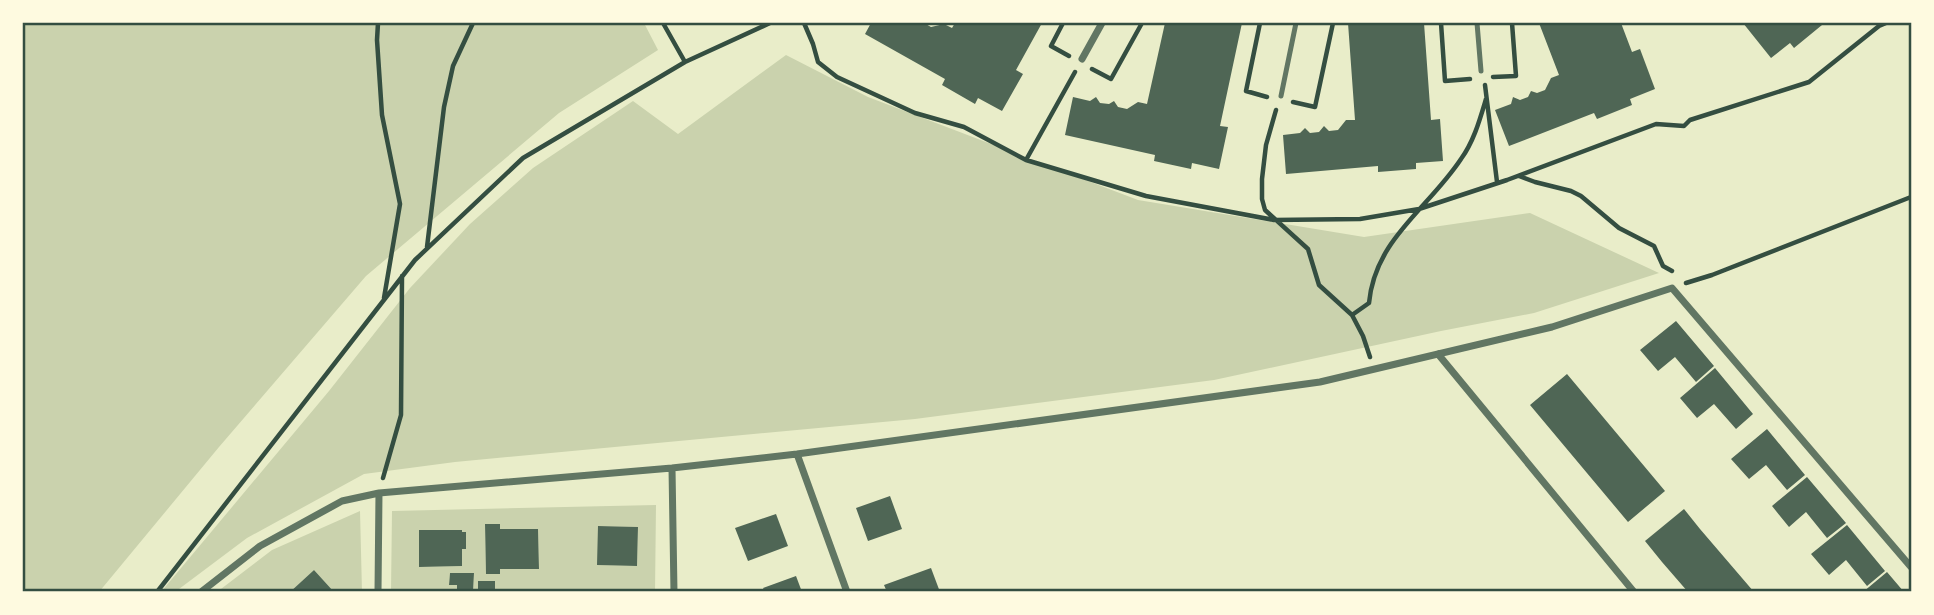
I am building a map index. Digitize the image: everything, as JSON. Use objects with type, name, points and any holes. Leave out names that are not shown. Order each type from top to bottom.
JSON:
[{"type":"street","points":[[1082,59],[1102,23]]},
{"type":"street","points":[[201,592],[260,546],[342,501],[379,493],[672,468],[797,454],[1320,382],[1552,327],[1672,288],[1911,567]]},
{"type":"street","points":[[1437,354],[1634,592]]},
{"type":"street","points":[[797,454],[848,592]]},
{"type":"street","points":[[672,468],[674,592]]},
{"type":"street","points":[[378,592],[379,493]]},
{"type":"lane","points":[[1281,96],[1296,23]]},
{"type":"lane","points":[[1477,23],[1481,71]]},
{"type":"path","points":[[378,23],[382,115],[400,204],[383,299]]},
{"type":"path","points":[[427,248],[444,107],[453,66],[473,23]]},
{"type":"path","points":[[663,23],[685,62]]},
{"type":"path","points":[[157,592],[402,275],[523,158],[685,62],[769,23]]},
{"type":"path","points":[[804,23],[818,62],[836,77],[915,113],[964,127],[1026,160],[1146,196],[1274,220],[1360,219],[1419,209],[1656,124],[1684,126],[1690,120],[1808,82],[1886,23]]},
{"type":"path","points":[[1026,160],[1082,59]]},
{"type":"path","points":[[1481,71],[1497,182]]},
{"type":"path","points":[[1281,96],[1266,145],[1262,179],[1265,210],[1308,249],[1319,285],[1352,316],[1369,351],[1371,370]]},
{"type":"path","points":[[1352,316],[1369,303],[1371,285],[1379,263],[1393,239],[1463,157],[1475,134],[1486,99]]},
{"type":"path","points":[[1518,175],[1581,196],[1619,228],[1654,246],[1662,266],[1693,281]]},
{"type":"path","points":[[1672,288],[1911,197]]},
{"type":"path","points":[[379,493],[401,415],[402,275]]},
{"type":"green space","points":[[23,23],[644,23],[658,50],[559,113],[366,276],[99,592],[23,592]]},
{"type":"green space","points":[[786,55],[868,97],[1138,200],[1364,237],[1530,213],[1659,273],[1534,313],[1214,380],[915,419],[455,462],[364,474],[247,538],[175,592],[161,592],[329,391],[410,288],[470,224],[533,168],[633,101],[678,134]]},
{"type":"green space","points":[[656,505],[655,592],[495,592],[495,582],[478,582],[478,592],[473,592],[474,573],[450,573],[449,585],[457,585],[457,592],[391,592],[392,511]],"holes":[[[485,524],[500,524],[500,529],[538,529],[539,569],[500,569],[500,574],[486,573]],[[598,526],[638,527],[637,566],[598,565]],[[419,530],[461,530],[466,533],[462,566],[419,567]]]},
{"type":"green space","points":[[360,511],[362,592],[334,592],[314,570],[290,592],[217,592],[272,550]]},
{"type":"building","points":[[871,23],[924,23],[931,27],[944,24],[952,28],[955,23],[1042,23],[1016,70],[1023,74],[1002,111],[978,98],[975,104],[942,85],[945,79],[865,34]]},
{"type":"building","points":[[1165,23],[1242,23],[1220,126],[1228,127],[1219,169],[1192,163],[1191,169],[1154,161],[1155,155],[1065,135],[1073,97],[1090,101],[1096,97],[1100,103],[1109,104],[1114,101],[1118,107],[1127,109],[1138,102],[1147,104]]},
{"type":"building","points":[[1348,23],[1424,23],[1431,120],[1440,119],[1443,161],[1416,163],[1416,169],[1378,172],[1378,166],[1286,174],[1283,135],[1300,133],[1305,128],[1310,133],[1319,132],[1324,126],[1329,131],[1338,130],[1346,120],[1355,120]]},
{"type":"building","points":[[1539,23],[1621,23],[1632,52],[1640,49],[1655,89],[1630,99],[1632,105],[1597,119],[1594,113],[1509,146],[1495,110],[1511,104],[1513,97],[1520,100],[1528,97],[1531,91],[1537,93],[1545,90],[1551,78],[1559,75]]},
{"type":"building","points":[[1743,23],[1822,25],[1794,48],[1790,43],[1771,58]]},
{"type":"building","points":[[1676,321],[1714,366],[1696,382],[1675,357],[1658,371],[1640,350]]},
{"type":"building","points":[[1715,368],[1753,414],[1736,429],[1714,404],[1697,418],[1680,398]]},
{"type":"building","points":[[1567,374],[1665,491],[1628,522],[1530,405]]},
{"type":"building","points":[[1767,429],[1805,475],[1787,490],[1766,465],[1749,479],[1731,459]]},
{"type":"building","points":[[1807,477],[1846,523],[1827,538],[1806,512],[1789,527],[1772,506]]},
{"type":"building","points":[[890,496],[902,529],[868,541],[856,508]]},
{"type":"building","points":[[1684,509],[1754,592],[1688,592],[1662,562],[1645,541]]},
{"type":"building","points":[[776,514],[788,546],[748,561],[735,528]]},
{"type":"building","points":[[485,524],[500,524],[500,529],[538,529],[539,569],[500,569],[500,574],[486,574]]},
{"type":"building","points":[[1847,525],[1885,571],[1867,586],[1846,560],[1829,575],[1811,554]]},
{"type":"building","points":[[598,526],[638,527],[637,566],[597,565]]},
{"type":"building","points":[[419,530],[466,532],[462,566],[419,567]]},
{"type":"building","points":[[931,568],[940,592],[887,592],[884,585]]},
{"type":"building","points":[[314,570],[334,592],[290,592]]},
{"type":"building","points":[[1887,572],[1904,592],[1863,592]]},
{"type":"building","points":[[450,573],[474,573],[473,592],[457,592],[457,585],[449,585]]},
{"type":"building","points":[[796,576],[802,592],[765,592],[763,588]]},
{"type":"building","points":[[478,581],[495,581],[495,592],[478,592]]}]
